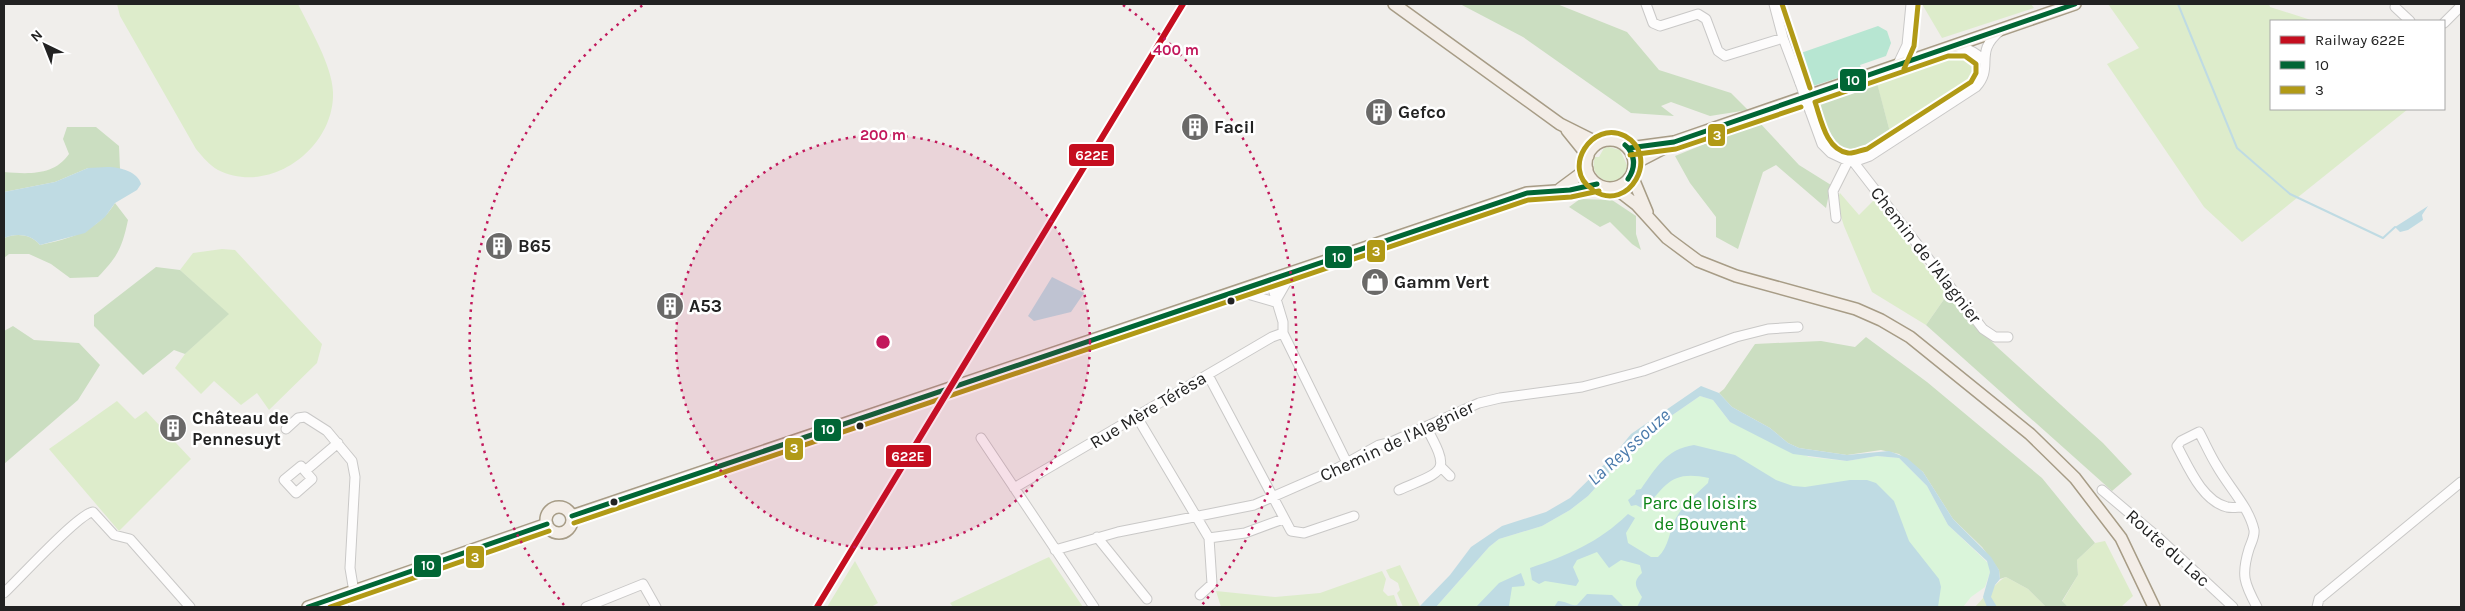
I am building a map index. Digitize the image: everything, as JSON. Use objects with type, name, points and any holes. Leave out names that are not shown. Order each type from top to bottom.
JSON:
[{"type":"main road","points":[[1394,4],[1560,124],[1598,143]]},
{"type":"main road","points":[[1635,163],[1674,142],[2075,4]]},
{"type":"main road","points":[[1560,124],[1588,156]]},
{"type":"main road","points":[[1611,140],[1624,144],[1629,148],[1635,163],[1632,176],[1622,185],[1615,188],[1606,188],[1597,184],[1587,169],[1588,156],[1598,143],[1611,140]]},
{"type":"main road","points":[[1629,148],[1674,142]]},
{"type":"main road","points":[[1559,190],[1587,169]]},
{"type":"main road","points":[[1632,176],[1653,222]]},
{"type":"main road","points":[[572,516],[1527,193],[1570,190],[1597,184]]},
{"type":"main road","points":[[1615,188],[1637,205],[1682,252],[1712,268],[1820,297],[1864,312],[1910,337],[2055,456],[2099,507],[2121,538],[2154,607]]},
{"type":"main road","points":[[555,507],[566,508],[572,516],[572,525],[566,532],[552,531],[547,524],[547,514],[555,507]]},
{"type":"main road","points":[[308,607],[340,603],[354,592],[547,524]]},
{"type":"street","points":[[1646,4],[1653,23],[1660,26],[1698,14],[1706,18],[1718,51],[1725,56],[1783,38]]},
{"type":"street","points":[[1774,4],[1783,38],[1822,144],[1837,157],[1850,160],[1870,156],[1976,87],[1984,75],[1984,61],[1988,43],[2004,28]]},
{"type":"street","points":[[1897,66],[1907,45],[1911,4]]},
{"type":"street","points":[[2445,22],[2461,6]]},
{"type":"street","points":[[2395,7],[2409,20]]},
{"type":"street","points":[[1907,45],[1911,51],[1922,57]]},
{"type":"street","points":[[1947,48],[1967,49],[1977,54],[1984,61]]},
{"type":"street","points":[[1836,218],[1833,191],[1850,160]]},
{"type":"street","name":"Chemin de l'Alagnier","points":[[1850,160],[1983,329],[1995,337],[2008,337]]},
{"type":"street","points":[[1276,302],[1287,281],[1298,270]]},
{"type":"street","points":[[1270,279],[1283,322],[1283,333],[1347,463]]},
{"type":"street","points":[[1236,291],[1276,302]]},
{"type":"street","name":"Chemin de l'Alagnier","points":[[1055,550],[1097,537],[1254,505],[1347,463],[1379,445],[1479,404],[1500,398],[1582,387],[1643,371],[1736,337],[1768,329],[1798,327]]},
{"type":"street","name":"Rue Mère Térèsa","points":[[1014,488],[1272,337],[1283,333]]},
{"type":"street","points":[[1208,375],[1291,531],[1304,533],[1354,516]]},
{"type":"street","points":[[286,428],[298,418],[305,417],[327,431],[352,461],[355,477],[350,568],[354,592]]},
{"type":"street","points":[[1137,417],[1209,538],[1212,584],[1200,595]]},
{"type":"street","points":[[1399,490],[1435,474],[1441,467],[1442,457],[1426,427]]},
{"type":"street","points":[[2243,507],[2226,507],[2215,501],[2201,488],[2177,446],[2182,441],[2199,432],[2216,466],[2243,507],[2251,521],[2254,533],[2245,563],[2244,575],[2246,586],[2257,607]]},
{"type":"street","points":[[981,438],[1094,607]]},
{"type":"street","points":[[305,472],[338,443]]},
{"type":"street","points":[[1441,467],[1450,476]]},
{"type":"street","points":[[2317,607],[2318,599],[2461,482]]},
{"type":"street","name":"Route du Lac","points":[[2102,490],[2160,539],[2233,607]]},
{"type":"street","points":[[4,593],[87,512],[93,512],[114,535],[130,539],[190,607]]},
{"type":"street","points":[[1209,538],[1245,533],[1283,519]]},
{"type":"street","points":[[1097,537],[1147,600]]},
{"type":"street","points":[[586,607],[643,584],[656,607]]},
{"type":"green space","points":[[117,4],[298,4],[320,47],[332,81],[331,112],[323,131],[311,148],[296,162],[278,172],[258,177],[238,176],[218,170],[196,149],[120,16]]},
{"type":"green space","points":[[1460,4],[1557,4],[1627,32],[1659,70],[1731,93],[1748,110],[1710,116],[1671,102],[1661,106],[1674,116],[1631,113],[1523,37]]},
{"type":"green space","points":[[1922,4],[2031,4],[2034,8],[1942,38]]},
{"type":"green space","points":[[2108,4],[2269,4],[2270,7],[2311,20],[2270,20],[2270,110],[2407,110],[2242,242],[2204,207],[2107,64],[2139,48]]},
{"type":"green space","points":[[1878,26],[1887,31],[1891,43],[1886,56],[1860,65],[1862,70],[1810,87],[1798,54]]},
{"type":"green space","points":[[1964,53],[1976,61],[1977,68],[1972,82],[1891,136],[1876,80]]},
{"type":"green space","points":[[1876,79],[1891,136],[1865,154],[1852,157],[1842,155],[1828,141],[1813,99]]},
{"type":"green space","points":[[1759,122],[1799,165],[1831,185],[1826,208],[1776,165],[1763,172],[1738,249],[1716,237],[1716,217],[1690,183],[1675,156]]},
{"type":"green space","points":[[67,127],[96,127],[119,146],[120,169],[88,168],[55,182],[4,192],[4,172],[40,172],[48,170],[63,161],[69,154],[63,139]]},
{"type":"green space","points":[[1609,147],[1620,150],[1627,165],[1619,179],[1613,181],[1600,178],[1594,166],[1595,157],[1599,157],[1604,148]]},
{"type":"green space","points":[[1840,193],[1859,215],[1875,199],[1947,295],[1926,325],[1872,292],[1844,226],[1836,201]]},
{"type":"green space","points":[[1580,199],[1612,200],[1636,216],[1636,234],[1641,250],[1632,244],[1610,222],[1600,227],[1569,207]]},
{"type":"green space","points":[[115,203],[128,220],[126,230],[118,251],[98,277],[70,278],[51,264],[29,254],[9,254],[4,258],[4,238],[13,235],[23,235],[40,245],[62,240],[92,227],[101,220]]},
{"type":"green space","points":[[222,249],[235,250],[322,344],[317,363],[269,410],[257,393],[241,405],[214,381],[201,394],[175,368],[185,354],[228,314],[180,270],[193,253]]},
{"type":"green space","points":[[156,267],[180,270],[229,314],[185,354],[174,350],[143,375],[94,326],[94,315]]},
{"type":"green space","points":[[1947,295],[1996,346],[2103,443],[2132,474],[2112,491],[1926,325]]},
{"type":"green space","points":[[13,326],[34,340],[79,343],[100,365],[78,400],[4,464],[4,331]]},
{"type":"green space","points":[[1866,337],[1927,382],[2042,478],[2095,543],[2077,560],[2078,575],[2062,601],[2068,607],[2046,607],[2028,589],[2006,577],[2000,579],[1999,570],[1982,547],[1953,519],[1923,472],[1899,454],[1881,450],[1847,455],[1799,448],[1788,443],[1770,428],[1732,407],[1719,393],[1724,389],[1755,344],[1821,341],[1855,347]]},
{"type":"green space","name":"Parc de loisirs de Bouvent","points":[[1700,396],[1713,400],[1730,422],[1809,457],[1847,461],[1877,456],[1899,458],[1927,486],[1948,525],[1989,564],[1990,572],[1985,587],[1971,597],[1963,607],[1436,607],[1489,547],[1499,539],[1542,526],[1570,510],[1588,496],[1642,436]]},
{"type":"green space","points":[[117,401],[135,419],[146,411],[191,459],[119,531],[49,449]]},
{"type":"green space","points":[[2105,541],[2133,596],[2121,607],[2068,607],[2062,602],[2078,575],[2077,560],[2095,543]]},
{"type":"green space","points":[[1049,557],[1083,607],[953,607],[950,603]]},
{"type":"green space","points":[[855,561],[878,603],[871,607],[827,607]]},
{"type":"green space","points":[[1400,565],[1419,607],[1403,607],[1397,593],[1400,590],[1398,583],[1390,578],[1386,570]]},
{"type":"green space","points":[[1382,571],[1386,579],[1383,591],[1388,596],[1394,595],[1398,607],[1221,607],[1216,591],[1275,597],[1320,593]]},
{"type":"green space","points":[[2006,577],[2028,589],[2046,607],[1975,607]]},
{"type":"water","points":[[108,167],[132,173],[141,184],[137,190],[115,203],[105,217],[85,233],[40,245],[36,241],[23,236],[13,235],[4,238],[4,192],[55,182],[88,168]]},
{"type":"water","points":[[2428,206],[2422,215],[2423,220],[2408,230],[2400,232],[2395,227]]},
{"type":"water","points":[[1052,277],[1084,293],[1071,312],[1034,321],[1028,316]]},
{"type":"water","name":"La Reyssouze","points":[[1701,386],[1719,393],[1732,407],[1770,428],[1788,443],[1799,448],[1847,455],[1889,451],[1907,458],[1923,472],[1953,519],[1991,557],[1999,570],[2000,579],[1995,585],[1991,597],[1997,607],[1987,607],[1983,597],[1990,572],[1987,561],[1948,525],[1927,486],[1899,458],[1877,456],[1847,461],[1793,454],[1730,422],[1713,400],[1700,396],[1642,436],[1588,496],[1570,510],[1542,526],[1499,539],[1489,547],[1436,607],[1419,607],[1450,575],[1471,547],[1502,526],[1546,512],[1570,498],[1614,455],[1631,434]]},
{"type":"water","points":[[1694,445],[1735,455],[1776,480],[1793,486],[1805,487],[1850,480],[1867,480],[1876,483],[1894,501],[1909,541],[1939,579],[1941,587],[1938,607],[1637,607],[1642,597],[1636,585],[1637,579],[1642,573],[1640,565],[1621,560],[1609,568],[1597,552],[1577,560],[1573,567],[1579,581],[1576,586],[1545,581],[1539,584],[1532,580],[1530,568],[1582,547],[1605,533],[1628,514],[1635,518],[1626,533],[1628,543],[1651,557],[1658,557],[1667,544],[1679,513],[1708,483],[1709,478],[1686,476],[1677,478],[1664,487],[1644,509],[1636,505],[1631,506],[1628,500],[1635,494],[1636,490],[1641,489],[1657,467],[1669,455],[1684,447]]},
{"type":"water","points":[[1521,573],[1525,584],[1524,586],[1512,587],[1509,606],[1511,607],[1476,607],[1499,583]]},
{"type":"water","points":[[1587,594],[1612,595],[1624,607],[1554,607],[1558,601],[1577,605]]},
{"type":"waterway","points":[[2178,4],[2237,148],[2290,194],[2383,238],[2395,227]]},
{"type":"rail line","name":"622E","points":[[817,607],[1183,4]]},
{"type":"transit line","name":"3","points":[[1782,4],[1810,88]]},
{"type":"transit line","name":"10","points":[[1629,148],[1674,142],[2075,4]]},
{"type":"transit line","name":"3","points":[[1904,69],[1914,46],[1918,5]]},
{"type":"transit line","name":"3","points":[[1948,56],[1965,56],[1976,64],[1976,73],[1971,82],[1867,149],[1848,153],[1841,151],[1829,140],[1815,102],[1948,56]]},
{"type":"transit line","name":"3","points":[[1630,155],[1676,149],[1801,107]]},
{"type":"transit line","name":"3","points":[[1592,189],[1583,180],[1579,170],[1580,159],[1584,149],[1592,140],[1602,134],[1613,133],[1625,136],[1635,145],[1640,156],[1640,168],[1636,179],[1629,189],[1619,195],[1607,196],[1594,191]]},
{"type":"transit line","name":"10","points":[[1625,145],[1629,148],[1634,161],[1631,175],[1628,179]]},
{"type":"transit line","name":"10","points":[[1625,145],[1631,152],[1633,161],[1631,174],[1628,179]]},
{"type":"transit line","name":"10","points":[[572,516],[1527,193],[1570,190],[1597,184]]},
{"type":"transit line","name":"3","points":[[574,523],[1528,200],[1571,197],[1599,191]]},
{"type":"transit line","name":"10","points":[[308,607],[547,524]]},
{"type":"transit line","name":"3","points":[[330,607],[549,531]]},
{"type":"place","name":"Gefco","points":[[1379,112]]},
{"type":"place","name":"Facil","points":[[1195,127]]},
{"type":"place","name":"B65","points":[[499,246]]},
{"type":"place","name":"Gamm Vert","points":[[1375,282]]},
{"type":"place","name":"A53","points":[[670,306]]},
{"type":"place","name":"Château de Pennesuyt","points":[[173,428]]}]
